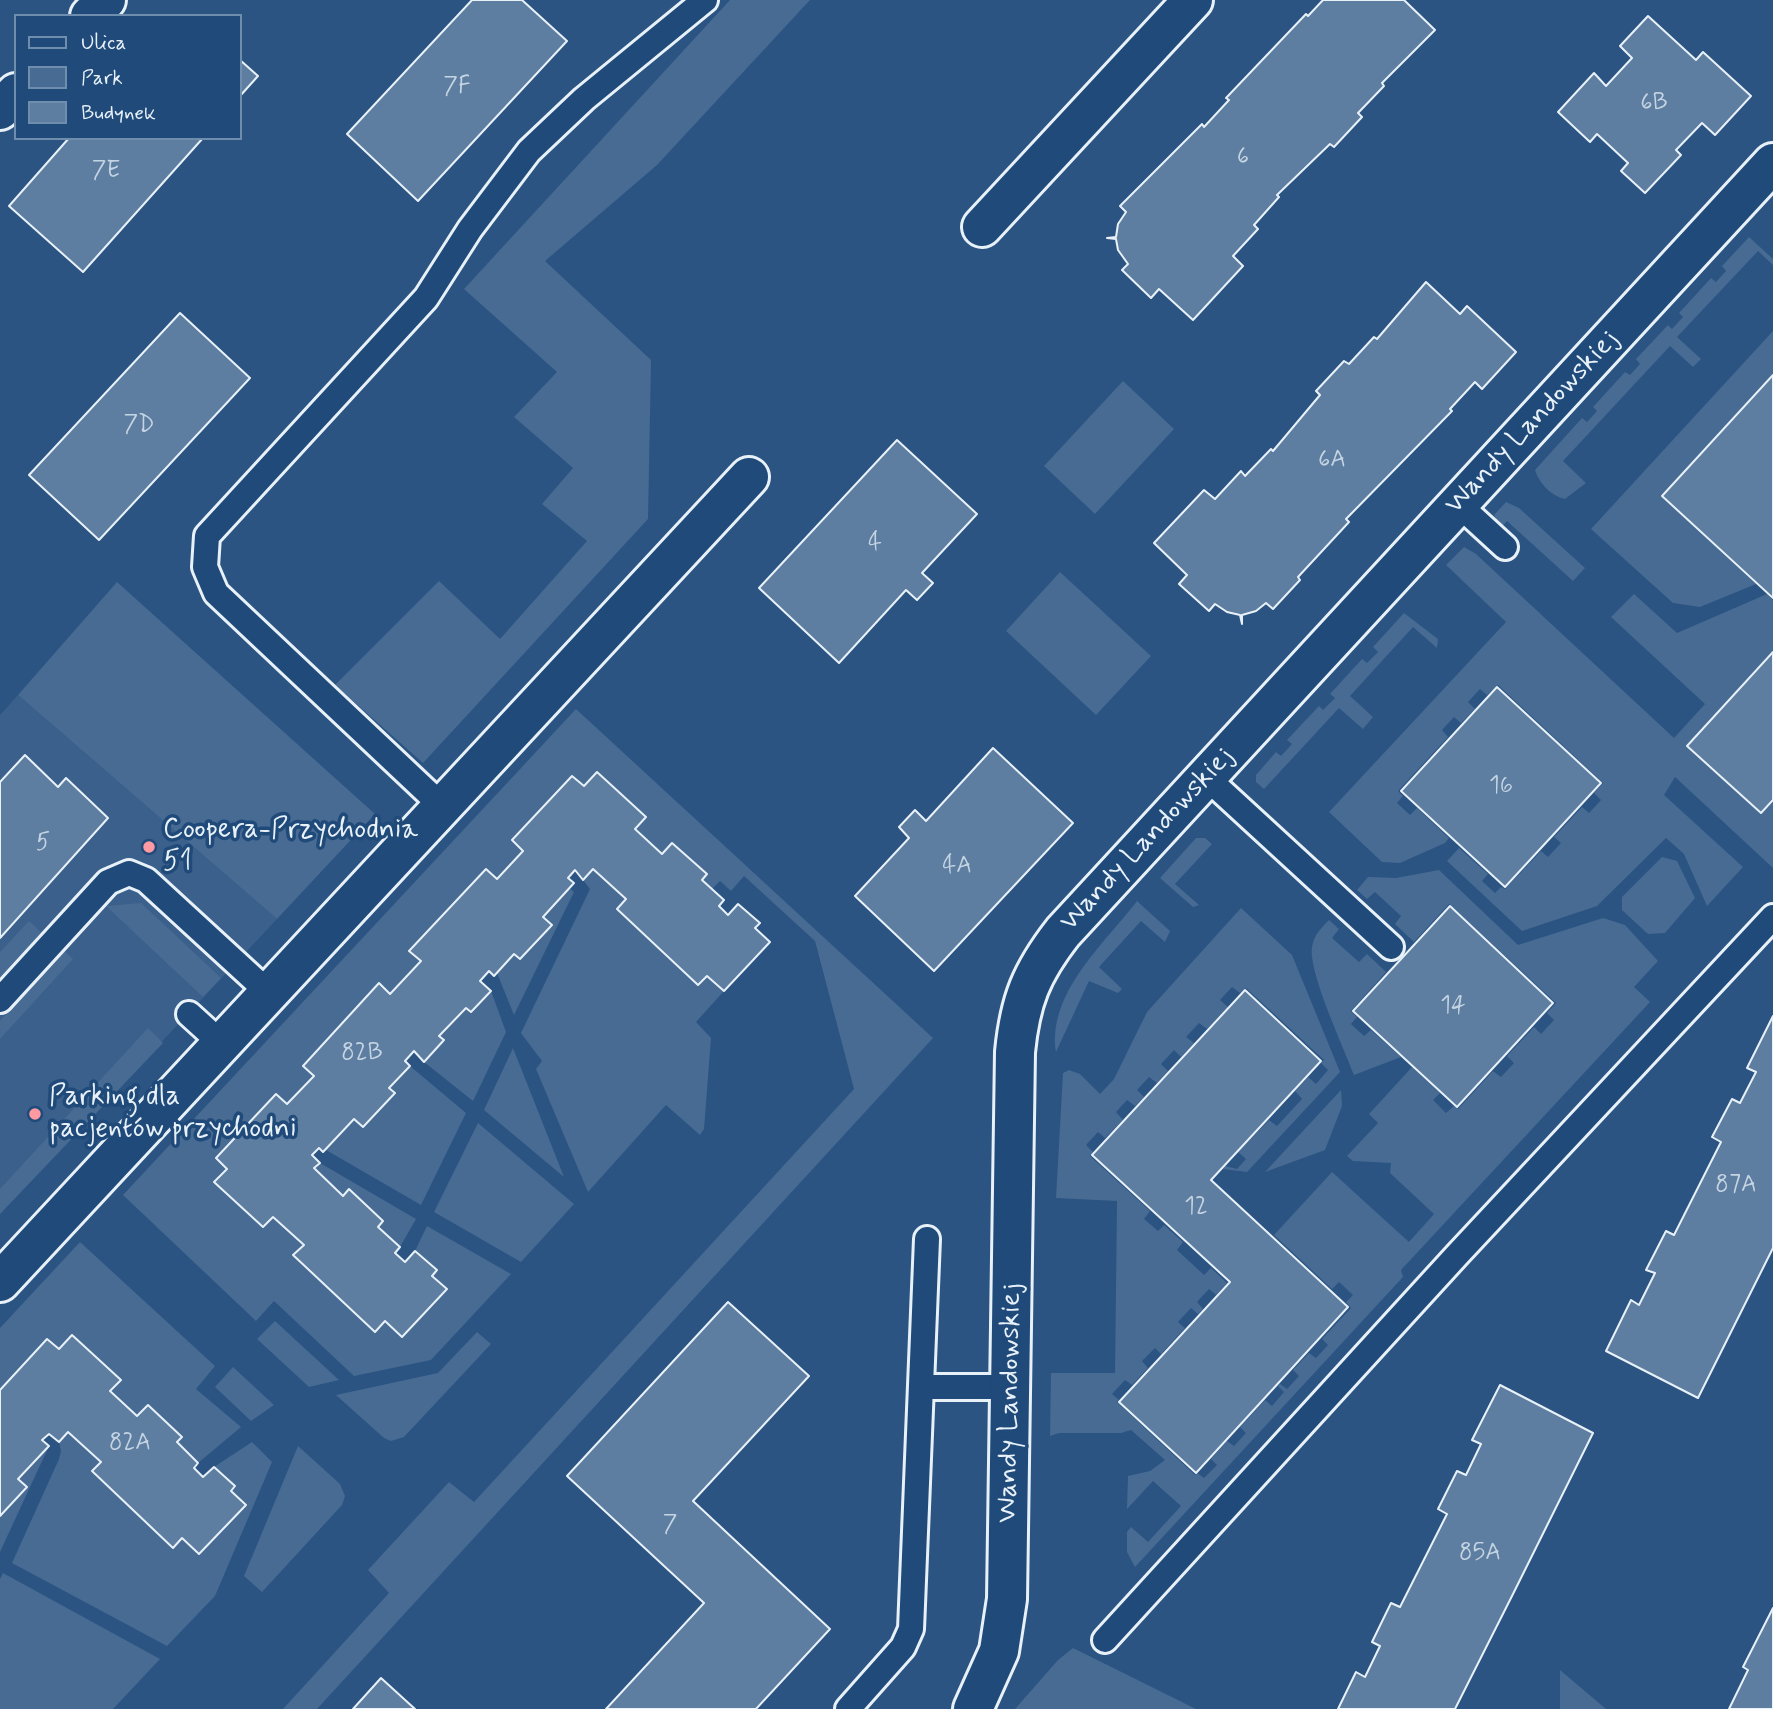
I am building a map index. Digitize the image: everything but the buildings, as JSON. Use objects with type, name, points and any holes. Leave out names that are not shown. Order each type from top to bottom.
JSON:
[{"type":"street","points":[[92,14],[106,0]]},
{"type":"street","points":[[982,227],[1193,0]]},
{"type":"street","points":[[0,110],[14,95]]},
{"type":"street","name":"Wandy Landowskiej","points":[[973,1709],[999,1651],[1007,1599],[1015,1052],[1019,1012],[1030,982],[1063,932],[1773,163]]},
{"type":"street","points":[[4,1270],[270,993],[749,477]]},
{"type":"lane","points":[[442,806],[216,593],[205,567],[207,536],[426,298],[470,229],[529,151],[584,99],[705,0]]},
{"type":"lane","points":[[1458,504],[1505,547]]},
{"type":"lane","points":[[1206,777],[1391,947]]},
{"type":"lane","points":[[0,1000],[108,882],[130,873],[146,880],[270,993]]},
{"type":"lane","points":[[1105,1640],[1457,1255],[1773,917]]},
{"type":"lane","points":[[189,1014],[222,1044]]},
{"type":"lane","points":[[848,1709],[903,1647],[911,1629],[927,1240]]},
{"type":"lane","points":[[921,1387],[1012,1387]]},
{"type":"shaded area","points":[[18,695],[277,919],[0,1214],[0,715]]},
{"type":"green space","points":[[730,0],[810,0],[657,165],[545,261],[651,360],[648,519],[423,763],[335,685],[439,581],[500,639],[587,541],[542,504],[573,468],[514,417],[557,372],[464,289]]},
{"type":"green space","points":[[1749,237],[1773,259],[1773,265],[1758,251],[1677,337],[1701,359],[1693,367],[1670,346],[1563,461],[1586,483],[1565,499],[1550,492],[1535,470],[1582,418],[1587,422],[1597,411],[1593,407],[1625,372],[1630,375],[1640,364],[1636,359],[1668,325],[1672,329],[1683,317],[1679,313],[1711,278],[1716,282],[1726,271],[1722,266]]},
{"type":"green space","points":[[1773,331],[1773,374],[1661,496],[1756,584],[1700,607],[1673,603],[1591,529]]},
{"type":"green space","points":[[1123,381],[1174,429],[1095,514],[1044,466]]},
{"type":"green space","points":[[1506,502],[1519,508],[1585,568],[1573,581],[1507,521],[1501,528],[1494,515]]},
{"type":"green space","points":[[1464,547],[1476,554],[1674,738],[1705,704],[1611,617],[1634,594],[1677,633],[1767,594],[1773,600],[1773,651],[1687,746],[1761,814],[1773,802],[1773,868],[1675,777],[1664,795],[1743,867],[1707,906],[1684,854],[1666,838],[1597,906],[1522,931],[1447,861],[1459,848],[1488,874],[1482,881],[1495,893],[1501,887],[1505,889],[1541,851],[1548,857],[1561,843],[1554,837],[1582,807],[1589,813],[1601,800],[1594,793],[1603,783],[1498,685],[1487,695],[1480,689],[1468,702],[1475,709],[1461,723],[1454,717],[1442,730],[1448,737],[1398,791],[1403,796],[1397,803],[1410,815],[1417,808],[1449,838],[1445,843],[1400,863],[1382,862],[1329,812],[1506,622],[1446,565]]},
{"type":"green space","points":[[1060,572],[1151,656],[1096,715],[1006,631]]},
{"type":"green space","points":[[117,582],[375,814],[277,919],[18,695]]},
{"type":"green space","points":[[1404,613],[1438,639],[1437,648],[1413,627],[1350,696],[1373,717],[1363,729],[1339,708],[1264,789],[1256,782],[1256,775],[1276,752],[1281,756],[1292,744],[1287,740],[1319,706],[1323,710],[1335,698],[1330,694],[1362,659],[1367,663],[1378,652],[1373,647]]},
{"type":"green space","points":[[576,709],[933,1038],[317,1709],[283,1709],[389,1593],[368,1570],[449,1482],[474,1502],[854,1089],[815,941],[744,876],[731,891],[720,881],[712,889],[702,880],[706,874],[673,843],[662,854],[635,829],[646,817],[597,773],[584,786],[572,776],[513,840],[523,851],[497,879],[485,870],[410,951],[421,961],[390,994],[379,984],[303,1065],[314,1076],[287,1104],[276,1094],[216,1158],[227,1169],[215,1183],[263,1227],[273,1217],[304,1245],[294,1256],[375,1331],[385,1321],[403,1337],[447,1290],[432,1276],[436,1270],[415,1251],[427,1226],[511,1274],[431,1360],[354,1376],[274,1301],[256,1321],[123,1195]]},
{"type":"green space","points":[[1196,838],[1205,838],[1212,844],[1175,884],[1199,905],[1193,907],[1160,878]]},
{"type":"green space","points":[[1662,857],[1677,861],[1695,898],[1665,933],[1648,934],[1622,910],[1622,897]]},
{"type":"green space","points":[[593,869],[626,899],[617,909],[698,985],[707,976],[724,991],[696,1022],[711,1038],[704,1129],[700,1135],[666,1105],[588,1192],[536,1069],[542,1061],[521,1033],[590,889],[583,880]]},
{"type":"green space","points":[[1439,870],[1518,945],[1603,918],[1625,925],[1658,961],[1634,987],[1650,1002],[1401,1270],[1403,1277],[1135,1567],[1127,1552],[1127,1532],[1131,1527],[1148,1542],[1181,1506],[1153,1481],[1127,1509],[1128,1476],[1150,1471],[1165,1460],[1131,1430],[1121,1433],[1059,1433],[1050,1436],[1051,1373],[1115,1373],[1117,1201],[1056,1198],[1063,1073],[1069,1070],[1080,1074],[1100,1094],[1114,1079],[1147,1012],[1241,908],[1292,955],[1340,1072],[1247,1172],[1223,1169],[1225,1166],[1237,1169],[1246,1159],[1238,1152],[1269,1120],[1277,1126],[1302,1099],[1295,1091],[1308,1077],[1316,1084],[1328,1070],[1321,1063],[1324,1060],[1246,988],[1240,993],[1232,987],[1220,1000],[1228,1007],[1207,1029],[1199,1023],[1186,1037],[1194,1043],[1181,1057],[1174,1050],[1161,1064],[1168,1071],[1157,1083],[1149,1077],[1137,1090],[1144,1097],[1135,1106],[1127,1100],[1116,1112],[1123,1120],[1105,1138],[1098,1132],[1086,1145],[1093,1152],[1090,1156],[1150,1211],[1144,1219],[1158,1231],[1164,1225],[1183,1242],[1177,1250],[1204,1275],[1211,1268],[1227,1283],[1216,1295],[1209,1289],[1197,1302],[1203,1309],[1198,1314],[1191,1308],[1178,1322],[1185,1328],[1161,1354],[1155,1348],[1142,1361],[1148,1368],[1132,1385],[1125,1380],[1112,1394],[1119,1400],[1117,1402],[1195,1475],[1197,1473],[1204,1478],[1217,1465],[1211,1459],[1227,1441],[1234,1446],[1246,1433],[1240,1427],[1265,1400],[1272,1406],[1284,1392],[1278,1386],[1280,1384],[1287,1389],[1299,1376],[1293,1370],[1309,1353],[1316,1358],[1328,1345],[1322,1339],[1351,1308],[1346,1302],[1353,1295],[1339,1282],[1332,1289],[1274,1235],[1332,1172],[1409,1242],[1434,1214],[1390,1173],[1391,1163],[1353,1161],[1347,1156],[1378,1123],[1369,1114],[1412,1067],[1440,1093],[1433,1100],[1446,1113],[1454,1106],[1458,1109],[1493,1071],[1501,1077],[1514,1063],[1507,1056],[1534,1027],[1541,1034],[1554,1020],[1547,1013],[1556,1003],[1449,904],[1414,942],[1395,924],[1401,916],[1375,892],[1367,899],[1357,890],[1368,877],[1396,878]]},
{"type":"green space","points":[[569,888],[574,892],[514,1015],[497,973],[514,954],[521,958],[552,925],[543,917]]},
{"type":"green space","points":[[1137,901],[1170,931],[1165,942],[1141,921],[1099,967],[1122,989],[1118,993],[1089,981],[1056,1052],[1060,1009],[1069,989],[1081,970]]},
{"type":"green space","points":[[141,903],[221,978],[203,997],[106,906]]},
{"type":"green space","points":[[1329,920],[1339,929],[1332,938],[1359,962],[1367,954],[1386,972],[1351,1011],[1357,1017],[1351,1024],[1364,1036],[1371,1030],[1401,1057],[1354,1075],[1321,991],[1312,959],[1314,939]]},
{"type":"green space","points":[[29,921],[43,934],[0,982],[0,952]]},
{"type":"green space","points":[[64,951],[73,959],[0,1039],[0,1021]]},
{"type":"green space","points":[[491,991],[506,1032],[473,1101],[424,1062],[444,1041],[439,1036],[466,1008]]},
{"type":"green space","points":[[148,1028],[163,1043],[0,1214],[0,1189]]},
{"type":"green space","points":[[513,1048],[564,1177],[484,1110]]},
{"type":"green space","points":[[410,1066],[466,1113],[421,1205],[326,1150],[354,1119],[363,1127],[395,1094],[389,1088]]},
{"type":"green space","points":[[1341,1090],[1342,1106],[1325,1150],[1265,1172]]},
{"type":"green space","points":[[478,1123],[574,1204],[521,1262],[434,1212]]},
{"type":"green space","points":[[320,1163],[416,1219],[400,1247],[378,1227],[383,1221],[350,1190],[343,1196],[314,1168]]},
{"type":"green space","points":[[80,1242],[215,1366],[196,1389],[241,1427],[198,1463],[177,1442],[181,1437],[148,1405],[137,1416],[110,1391],[121,1380],[72,1335],[59,1349],[47,1339],[0,1390],[0,1328]]},
{"type":"green space","points":[[275,1321],[339,1380],[309,1387],[257,1339]]},
{"type":"green space","points":[[477,1332],[491,1344],[404,1437],[391,1441],[384,1438],[336,1395],[438,1373]]},
{"type":"green space","points":[[233,1367],[274,1405],[251,1421],[215,1387]]},
{"type":"green space","points":[[68,1432],[101,1462],[92,1472],[173,1547],[182,1538],[199,1554],[246,1505],[231,1491],[234,1486],[214,1467],[252,1442],[272,1462],[215,1596],[167,1646],[12,1563],[59,1459],[59,1442]]},
{"type":"green space","points":[[49,1446],[0,1552],[0,1516],[27,1488],[18,1479]]},
{"type":"green space","points":[[298,1446],[340,1484],[345,1496],[342,1505],[262,1592],[244,1576]]},
{"type":"green space","points":[[3,1573],[160,1659],[113,1709],[0,1709],[0,1579]]},
{"type":"green space","points":[[1073,1648],[1196,1709],[1015,1709],[1058,1660]]},
{"type":"green space","points":[[1560,1670],[1606,1709],[1560,1709]]},
{"type":"place","name":"Coopera-Przychodnia 51","points":[[149,847]]},
{"type":"place","name":"Parking dla pacjentów przychodni","points":[[35,1114]]}]
